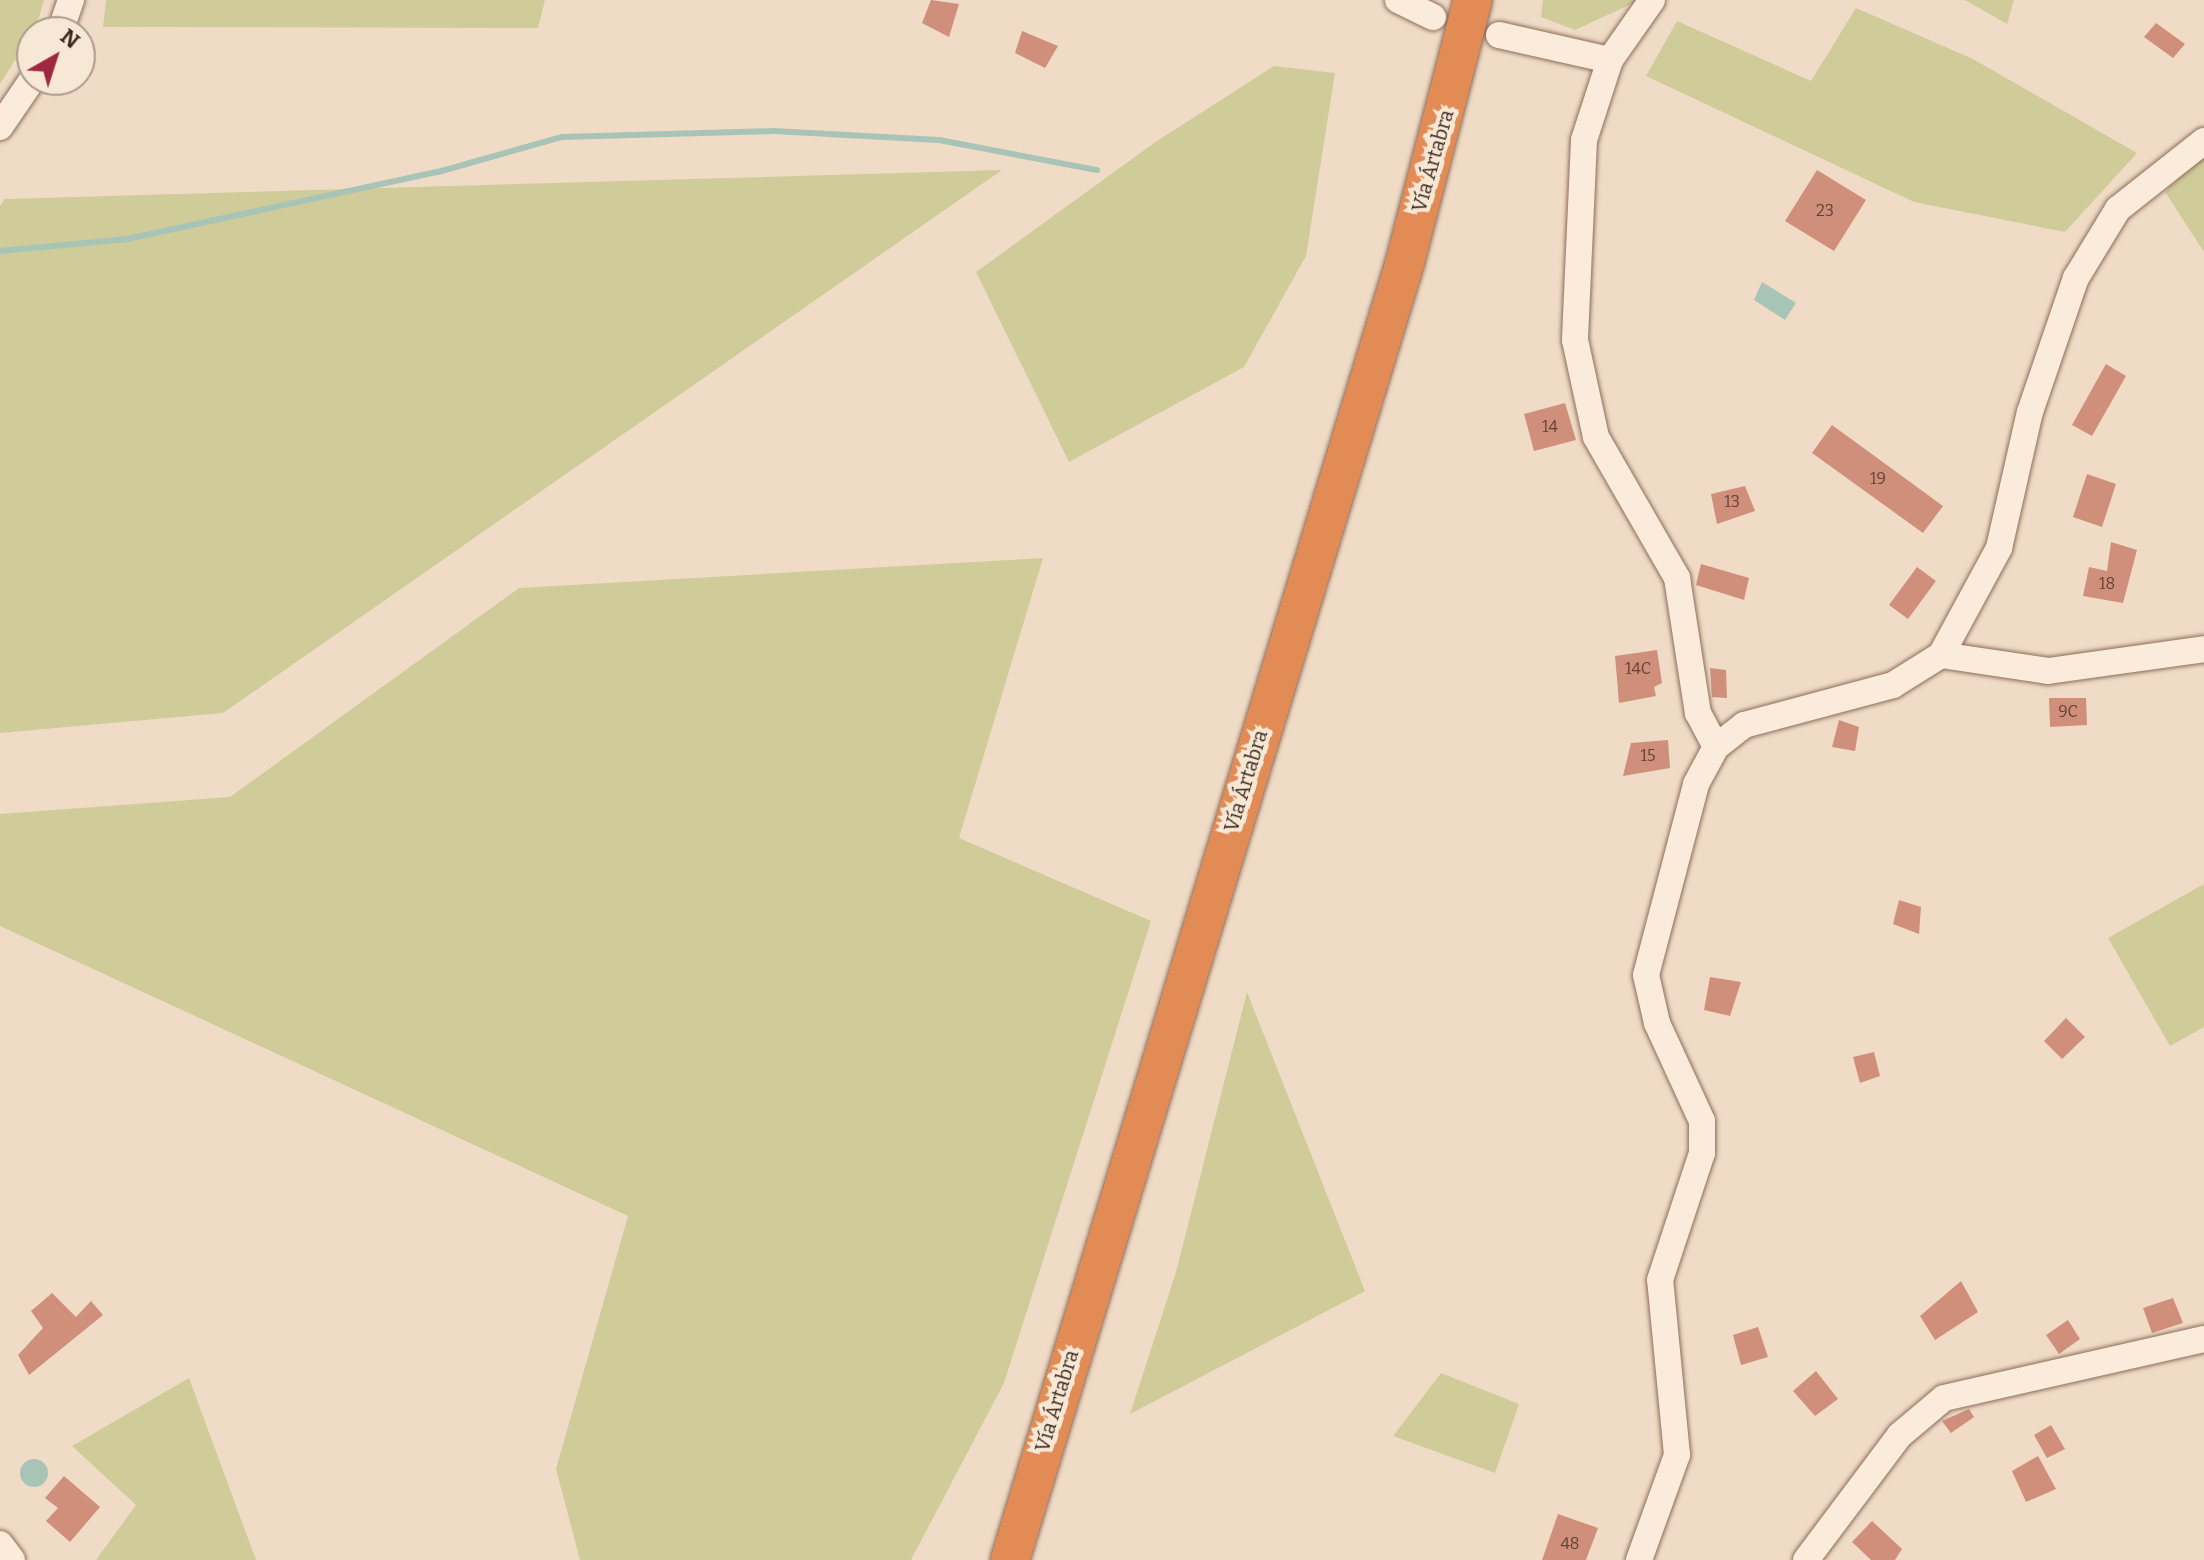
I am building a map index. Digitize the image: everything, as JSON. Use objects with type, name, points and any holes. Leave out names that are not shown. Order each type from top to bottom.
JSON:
[{"type":"highway","name":"Vía Ártabra","points":[[1010,1560],[1405,262],[1473,0]]},
{"type":"street","points":[[1398,0],[1433,17]]},
{"type":"street","points":[[1652,0],[1610,60],[1584,140],[1578,365],[1596,437],[1677,578],[1698,713],[1716,747]]},
{"type":"street","points":[[1499,35],[1610,60]]},
{"type":"street","points":[[0,127],[21,96]]},
{"type":"street","points":[[1639,1560],[1677,1455],[1660,1280],[1702,1153],[1702,1121],[1657,1023],[1646,975],[1696,784],[1716,747],[1753,721],[1893,685],[1941,655],[1999,548],[2043,366],[2076,278],[2118,209],[2204,141]]},
{"type":"street","points":[[1941,655],[2048,671],[2204,649]]},
{"type":"street","points":[[1806,1560],[1900,1435],[1944,1398],[2204,1339]]},
{"type":"street","points":[[0,1544],[12,1560]]},
{"type":"shaded area","points":[[0,0],[44,0],[39,16],[16,16],[16,59],[0,84]]},
{"type":"shaded area","points":[[106,0],[545,0],[538,28],[103,27]]},
{"type":"shaded area","points":[[1543,0],[1640,0],[1575,30],[1541,17]]},
{"type":"shaded area","points":[[1965,0],[2014,0],[2007,24]]},
{"type":"shaded area","points":[[1856,8],[1973,59],[2137,153],[2065,232],[1914,202],[1646,76],[1677,21],[1811,81]]},
{"type":"shaded area","points":[[1274,66],[1335,73],[1306,256],[1244,367],[1069,462],[976,272],[1154,143]]},
{"type":"shaded area","points":[[2204,153],[2204,252],[2165,192]]},
{"type":"shaded area","points":[[1002,170],[223,713],[0,733],[0,206],[5,199]]},
{"type":"shaded area","points":[[1762,282],[1796,303],[1785,320],[1754,300]]},
{"type":"shaded area","points":[[1043,558],[959,838],[1151,921],[1004,1383],[911,1560],[580,1560],[556,1469],[628,1216],[0,926],[0,814],[230,797],[519,588]]},
{"type":"shaded area","points":[[2204,884],[2204,1027],[2170,1046],[2108,938]]},
{"type":"shaded area","points":[[1247,992],[1365,1291],[1130,1414],[1176,1272]]},
{"type":"shaded area","points":[[1441,1373],[1519,1404],[1495,1473],[1393,1436]]},
{"type":"shaded area","points":[[189,1378],[256,1560],[96,1560],[136,1505],[72,1446]]},
{"type":"shaded area","points":[[34,1459],[44,1463],[48,1473],[44,1483],[34,1487],[24,1483],[20,1473],[24,1463]]},
{"type":"building","points":[[931,0],[959,4],[949,37],[922,23]]},
{"type":"building","points":[[2156,23],[2185,44],[2173,58],[2144,37]]},
{"type":"building","points":[[1022,31],[1058,46],[1045,68],[1015,53]]},
{"type":"building","points":[[1817,170],[1866,200],[1834,251],[1785,221]]},
{"type":"building","points":[[2106,364],[2126,376],[2092,436],[2072,425]]},
{"type":"building","points":[[1565,403],[1576,440],[1534,451],[1524,414]]},
{"type":"building","points":[[1832,425],[1943,506],[1923,533],[1812,453]]},
{"type":"building","points":[[2087,474],[2116,484],[2102,527],[2073,517]]},
{"type":"building","points":[[1745,486],[1755,511],[1717,524],[1711,494]]},
{"type":"building","points":[[2111,542],[2137,550],[2123,603],[2083,596],[2089,567],[2107,571]]},
{"type":"building","points":[[1701,564],[1749,578],[1744,600],[1696,585]]},
{"type":"building","points":[[1917,567],[1936,581],[1908,619],[1889,605]]},
{"type":"building","points":[[1657,650],[1662,683],[1654,687],[1656,696],[1619,703],[1615,656]]},
{"type":"building","points":[[1710,668],[1726,670],[1727,698],[1712,697]]},
{"type":"building","points":[[2049,698],[2086,698],[2087,725],[2050,727]]},
{"type":"building","points":[[1839,720],[1859,727],[1855,751],[1832,747]]},
{"type":"building","points":[[1668,740],[1670,768],[1623,776],[1631,743]]},
{"type":"building","points":[[1899,900],[1921,907],[1919,934],[1893,924]]},
{"type":"building","points":[[1710,977],[1741,982],[1730,1016],[1704,1010]]},
{"type":"building","points":[[2066,1018],[2085,1037],[2062,1059],[2044,1041]]},
{"type":"building","points":[[1874,1052],[1880,1076],[1860,1083],[1853,1057]]},
{"type":"building","points":[[1961,1281],[1978,1312],[1935,1340],[1920,1316]]},
{"type":"building","points":[[52,1293],[76,1317],[91,1301],[103,1315],[29,1375],[18,1355],[43,1328],[31,1311]]},
{"type":"building","points":[[2173,1298],[2183,1323],[2152,1333],[2143,1308]]},
{"type":"building","points":[[2068,1320],[2080,1339],[2059,1354],[2046,1335]]},
{"type":"building","points":[[1758,1327],[1768,1357],[1741,1365],[1733,1335]]},
{"type":"building","points":[[1816,1371],[1838,1399],[1815,1416],[1793,1391]]},
{"type":"building","points":[[1969,1409],[1974,1417],[1951,1433],[1942,1421]]},
{"type":"building","points":[[2051,1425],[2065,1449],[2047,1458],[2034,1435]]},
{"type":"building","points":[[2038,1456],[2056,1489],[2026,1502],[2012,1471]]},
{"type":"building","points":[[64,1476],[100,1507],[70,1542],[46,1521],[58,1508],[45,1498]]},
{"type":"building","points":[[1558,1514],[1598,1528],[1586,1560],[1542,1560]]},
{"type":"building","points":[[1872,1521],[1902,1549],[1895,1560],[1871,1560],[1852,1542]]},
{"type":"waterway","points":[[0,251],[127,239],[438,172],[562,137],[774,131],[939,140],[1097,170]]}]
